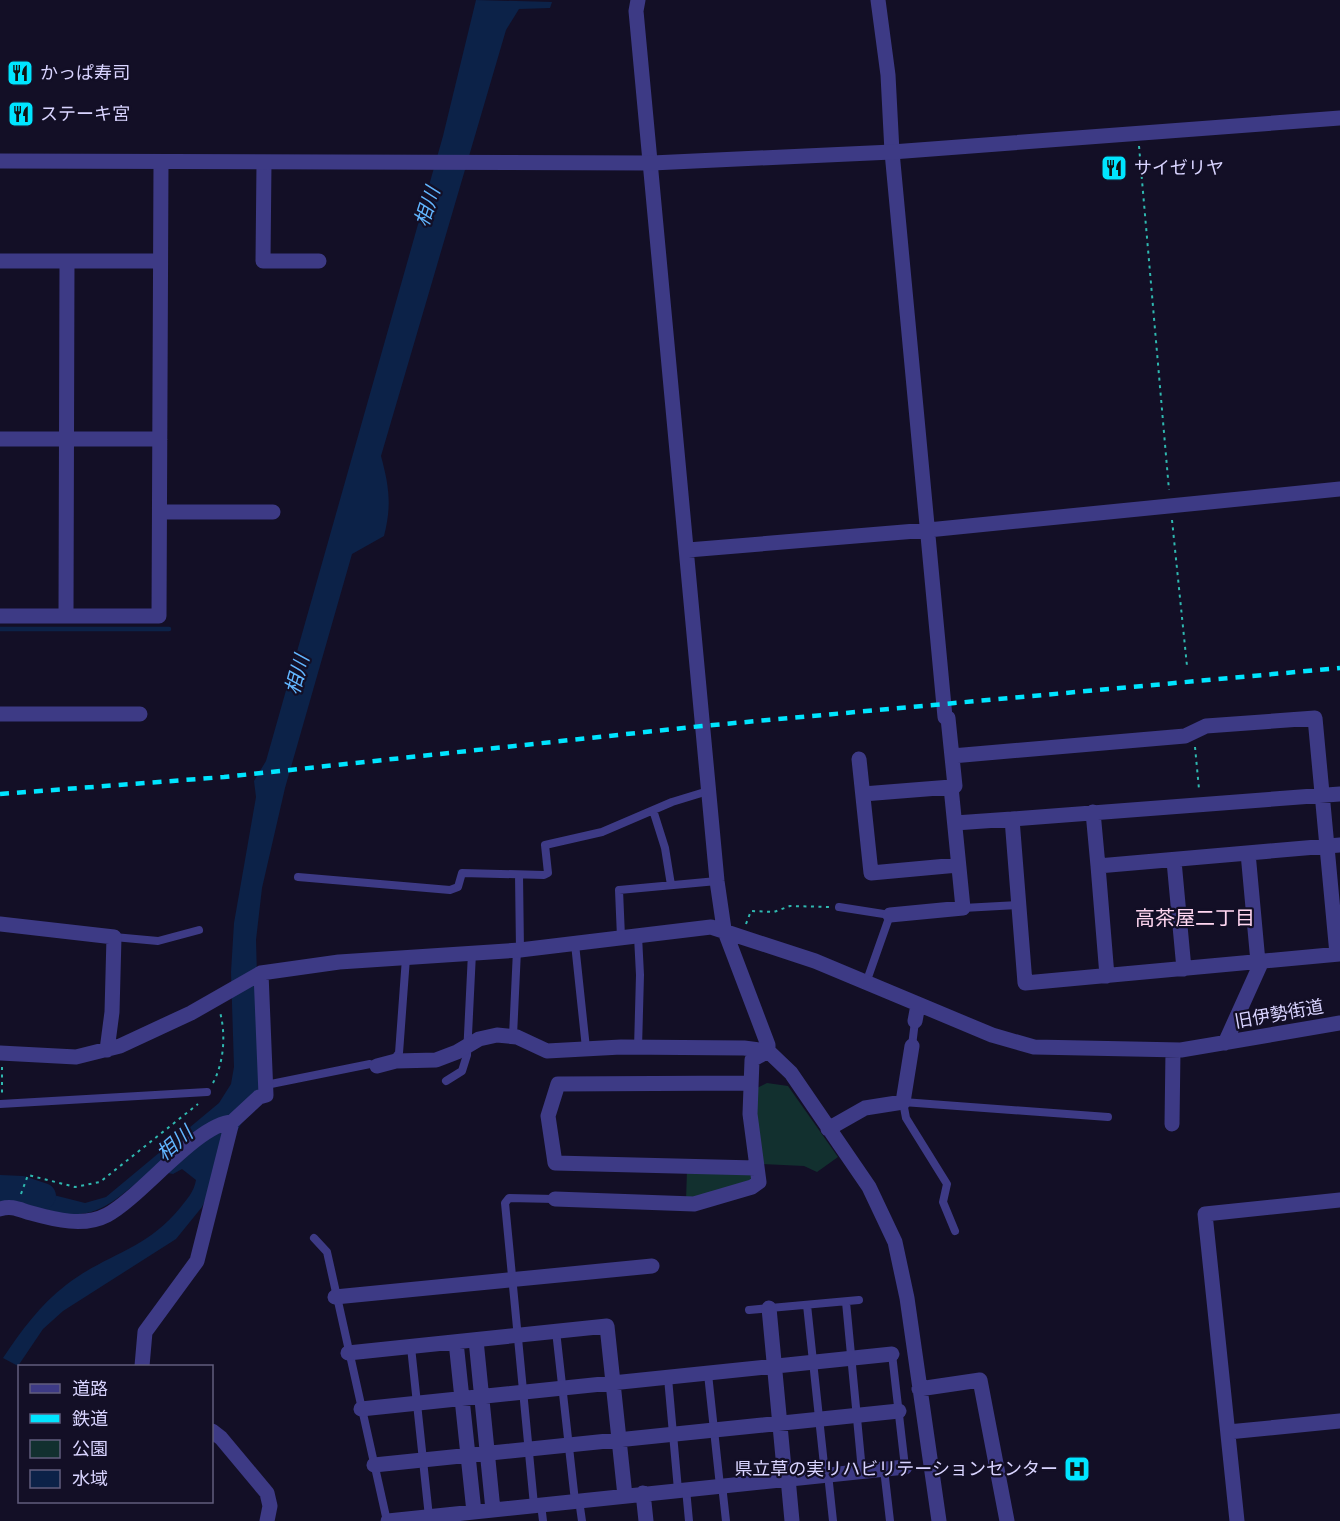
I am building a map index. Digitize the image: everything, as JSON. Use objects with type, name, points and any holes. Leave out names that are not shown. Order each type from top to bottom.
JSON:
[{"type":"street","points":[[638,0],[636,11],[652,163],[717,881],[724,929],[768,1045],[768,1051]]},
{"type":"street","points":[[863,794],[955,786],[948,718],[945,717],[892,152],[888,75],[878,0]]},
{"type":"street","points":[[0,161],[652,163],[892,152],[1340,118]]},
{"type":"street","points":[[0,615],[159,616],[160,163]]},
{"type":"street","points":[[264,163],[263,261],[319,261]]},
{"type":"street","points":[[0,261],[160,261]]},
{"type":"street","points":[[66,615],[67,261]]},
{"type":"street","points":[[0,439],[160,439]]},
{"type":"street","points":[[688,550],[928,530],[1340,489]]},
{"type":"street","points":[[159,512],[273,512]]},
{"type":"street","points":[[0,714],[140,714]]},
{"type":"street","points":[[952,756],[1185,736],[1206,726],[1315,718],[1322,795],[1333,846],[1339,954],[1025,983],[1012,819]]},
{"type":"street","points":[[859,759],[871,873],[958,866]]},
{"type":"street","points":[[890,915],[963,908],[951,787]]},
{"type":"street","points":[[955,823],[1340,794]]},
{"type":"street","points":[[1093,812],[1107,976]]},
{"type":"street","points":[[1098,866],[1333,846]]},
{"type":"street","points":[[1225,1043],[1260,962],[1248,853]]},
{"type":"street","points":[[1174,861],[1184,969]]},
{"type":"street","points":[[0,924],[114,937],[112,1012],[106,1050]]},
{"type":"street","name":"旧伊勢街道","points":[[261,973],[339,962],[519,950],[711,927],[724,929],[815,961],[992,1035],[1034,1047],[1173,1050],[1340,1023]]},
{"type":"street","points":[[1,1053],[76,1057],[106,1050],[191,1013],[261,973],[266,1095],[259,1097],[232,1122],[197,1261],[145,1332],[142,1365]]},
{"type":"street","points":[[915,1021],[918,1005]]},
{"type":"street","points":[[376,1066],[393,1062],[436,1060],[489,1037],[513,1036],[548,1051],[638,1047],[744,1048],[768,1051],[791,1073],[869,1187],[895,1242],[908,1298],[939,1521]]},
{"type":"street","points":[[828,1129],[865,1108],[903,1102],[912,1046]]},
{"type":"street","points":[[1172,1124],[1173,1050]]},
{"type":"street","points":[[555,1199],[701,1203],[752,1187],[759,1182],[750,1083],[752,1060],[768,1051]]},
{"type":"street","points":[[750,1083],[558,1084],[548,1116],[555,1163],[756,1168]]},
{"type":"street","points":[[0,1209],[16,1208],[58,1219],[91,1222],[110,1214],[200,1137],[222,1122],[232,1122]]},
{"type":"street","points":[[1236,1521],[1205,1214],[1340,1200]]},
{"type":"street","points":[[335,1297],[652,1266]]},
{"type":"street","points":[[769,1308],[779,1423],[792,1521]]},
{"type":"street","points":[[348,1353],[607,1326],[625,1496]]},
{"type":"street","points":[[476,1340],[488,1453],[500,1513]]},
{"type":"street","points":[[456,1342],[468,1455],[466,1515]]},
{"type":"street","points":[[361,1409],[892,1354]]},
{"type":"street","points":[[919,1389],[980,1380],[1008,1521]]},
{"type":"street","points":[[374,1465],[900,1411]]},
{"type":"street","points":[[1228,1432],[1340,1421]]},
{"type":"street","points":[[213,1432],[221,1438],[267,1493],[270,1506],[267,1521]]},
{"type":"street","points":[[387,1521],[429,1516],[500,1513],[577,1500],[905,1467]]},
{"type":"street","points":[[643,1493],[646,1521]]},
{"type":"lane","points":[[298,878],[450,890],[458,887],[462,873],[547,874],[545,845],[602,832],[653,810],[708,791]]},
{"type":"lane","points":[[653,810],[665,848],[671,885]]},
{"type":"lane","points":[[513,1036],[519,950],[519,875]]},
{"type":"lane","points":[[621,937],[619,890],[717,881]]},
{"type":"lane","points":[[963,908],[1019,905]]},
{"type":"lane","points":[[839,907],[890,915],[866,982]]},
{"type":"lane","points":[[114,937],[158,941],[199,930]]},
{"type":"lane","points":[[638,936],[640,975],[638,1047]]},
{"type":"lane","points":[[575,944],[586,1048]]},
{"type":"lane","points":[[446,1081],[462,1071],[467,1046],[472,953]]},
{"type":"lane","points":[[393,1062],[399,1053],[406,958]]},
{"type":"lane","points":[[912,1046],[915,1021]]},
{"type":"lane","points":[[266,1085],[370,1064],[376,1066]]},
{"type":"lane","points":[[1,1103],[207,1092]]},
{"type":"lane","points":[[955,1231],[942,1202],[947,1184],[906,1118],[903,1102],[1108,1117]]},
{"type":"lane","points":[[543,1521],[538,1505],[522,1393],[506,1200],[509,1198],[555,1199]]},
{"type":"lane","points":[[314,1238],[327,1252],[335,1297],[387,1521]]},
{"type":"lane","points":[[749,1310],[860,1300]]},
{"type":"lane","points":[[846,1302],[862,1471]]},
{"type":"lane","points":[[807,1305],[833,1521]]},
{"type":"lane","points":[[556,1331],[569,1445],[582,1521]]},
{"type":"lane","points":[[411,1347],[429,1516]]},
{"type":"lane","points":[[892,1354],[905,1467]]},
{"type":"lane","points":[[708,1374],[726,1521]]},
{"type":"lane","points":[[668,1378],[673,1434],[689,1521]]},
{"type":"lane","points":[[884,1469],[890,1521]]},
{"type":"path","points":[[1137,132],[1187,666]]},
{"type":"path","points":[[1193,732],[1200,805]]},
{"type":"path","points":[[742,935],[751,911],[774,912],[790,906],[839,907]]},
{"type":"path","points":[[20,1196],[28,1175],[75,1187],[100,1182],[200,1102],[222,1060],[223,1033],[219,997]]},
{"type":"path","points":[[1,1053],[1,1103]]},
{"type":"green space","points":[[767,1083],[788,1086],[838,1157],[817,1172],[804,1166],[760,1164],[753,1090]]},
{"type":"green space","points":[[687,1170],[750,1171],[753,1183],[686,1201]]},
{"type":"water","points":[[476,0],[552,2],[550,8],[519,9],[506,30],[381,456],[388,496],[388,515],[384,536],[352,554],[285,788],[262,888],[256,940],[260,1090],[237,1131],[202,1207],[176,1239],[63,1311],[43,1329],[18,1366],[3,1358],[39,1310],[66,1285],[140,1243],[167,1222],[192,1192],[196,1180],[182,1169],[173,1174],[153,1170],[104,1207],[78,1214],[45,1209],[17,1198],[0,1196],[0,1190],[22,1187],[85,1203],[106,1197],[219,1103],[231,1084],[234,1067],[231,972],[234,923],[256,797],[254,781],[266,761],[443,136]]},
{"type":"waterway","name":"相川","points":[[0,629],[169,629]]},
{"type":"waterway","name":"相川","points":[[0,1188],[22,1189],[43,1196]]},
{"type":"railway","points":[[0,794],[224,777],[702,726],[1340,668]]},
{"type":"place","name":"かっぱ寿司","points":[[20,73]]},
{"type":"place","name":"ステーキ宮","points":[[21,114]]},
{"type":"place","name":"サイゼリヤ","points":[[1114,168]]},
{"type":"place","name":"県立草の実リハビリテーションセンター","points":[[1077,1469]]},
{"type":"district","name":"高茶屋二丁目","points":[[1195,919]]}]
